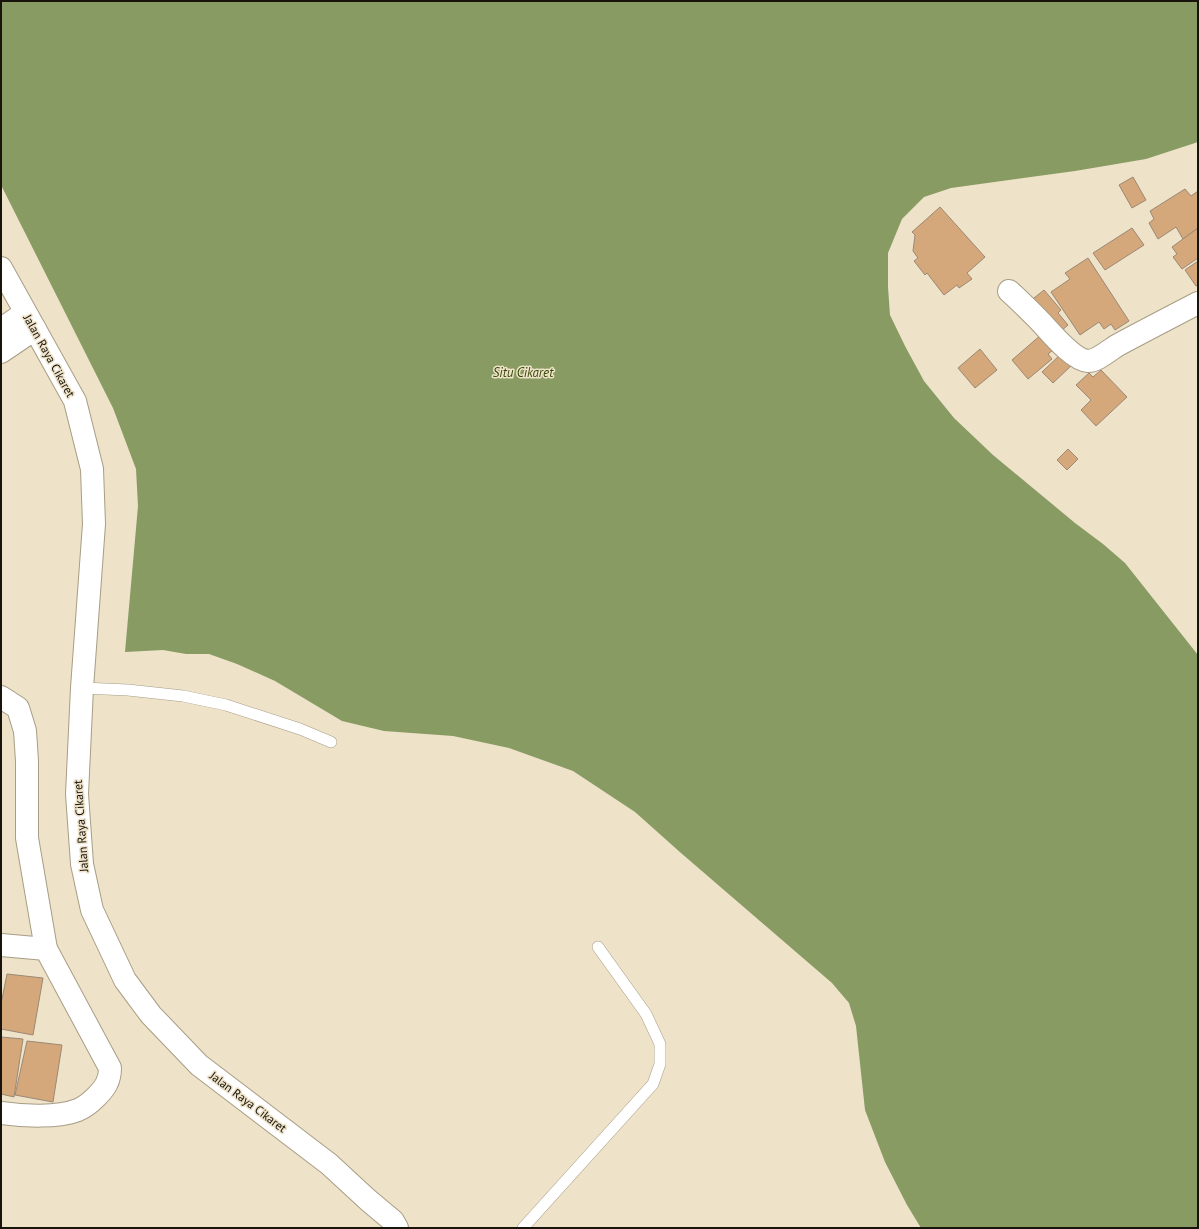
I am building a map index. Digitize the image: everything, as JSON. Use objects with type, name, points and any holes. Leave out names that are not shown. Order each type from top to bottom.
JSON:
[{"type":"main road","name":"Jalan Raya Cikaret","points":[[1,268],[7,292],[30,321],[75,401],[92,469],[94,524],[82,688],[77,794],[82,864],[92,910],[125,980],[151,1016],[199,1065],[329,1164],[393,1221],[397,1228]]},
{"type":"main road","points":[[1009,291],[1038,319],[1056,340],[1079,358],[1088,361],[1146,332],[1198,303]]},
{"type":"main road","points":[[1,329],[30,321]]},
{"type":"main road","points":[[1,352],[30,321]]},
{"type":"main road","points":[[1,698],[18,708],[25,731],[27,762],[27,838],[46,949],[110,1068],[110,1076],[105,1088],[90,1103],[79,1110],[64,1114],[20,1115],[1,1113]]},
{"type":"main road","points":[[1,945],[46,949]]},
{"type":"lane","points":[[82,688],[128,690],[183,696],[226,705],[300,729],[331,742]]},
{"type":"lane","points":[[523,1228],[653,1084],[660,1064],[660,1044],[646,1014],[598,947]]},
{"type":"water","name":"Situ Cikaret","points":[[1,1],[1198,1],[1198,142],[1146,159],[1075,171],[951,188],[924,197],[902,219],[888,253],[888,287],[890,315],[905,346],[924,381],[954,418],[993,455],[1125,563],[1198,655],[1198,1228],[921,1228],[907,1205],[885,1162],[865,1110],[856,1026],[849,1003],[832,983],[635,812],[573,771],[509,748],[453,736],[384,731],[342,721],[275,681],[237,664],[209,654],[186,654],[163,650],[125,652],[138,506],[136,469],[113,408],[1,185]]},
{"type":"building","points":[[1133,177],[1146,200],[1132,208],[1119,185]]},
{"type":"building","points":[[1185,189],[1191,196],[1198,191],[1198,228],[1183,239],[1176,227],[1158,239],[1149,223],[1154,219],[1150,211]]},
{"type":"building","points":[[940,207],[985,257],[967,273],[972,279],[959,288],[957,285],[944,295],[927,273],[925,275],[914,261],[918,258],[913,251],[915,235],[912,232]]},
{"type":"building","points":[[1132,228],[1144,245],[1105,270],[1093,253]]},
{"type":"building","points":[[1198,228],[1198,258],[1182,269],[1173,257],[1177,254],[1172,247]]},
{"type":"building","points":[[1088,258],[1129,321],[1115,330],[1111,324],[1104,329],[1099,322],[1080,335],[1051,292],[1070,279],[1065,273]]},
{"type":"building","points":[[1198,261],[1198,285],[1196,286],[1185,270]]},
{"type":"building","points":[[1044,290],[1061,310],[1058,313],[1068,325],[1060,332],[1029,302]]},
{"type":"building","points":[[1042,334],[1057,347],[1048,354],[1052,359],[1028,379],[1012,360]]},
{"type":"building","points":[[980,349],[997,370],[975,388],[958,368]]},
{"type":"building","points":[[1062,353],[1073,364],[1053,383],[1042,372]]},
{"type":"building","points":[[1101,370],[1127,397],[1096,426],[1081,410],[1091,400],[1076,385],[1089,373],[1093,377]]},
{"type":"building","points":[[1068,449],[1078,459],[1067,470],[1057,460]]},
{"type":"building","points":[[7,974],[43,978],[33,1035],[1,1029],[1,1004]]},
{"type":"building","points":[[1,1037],[23,1039],[14,1097],[1,1094]]},
{"type":"building","points":[[27,1041],[62,1045],[53,1102],[15,1095]]}]
